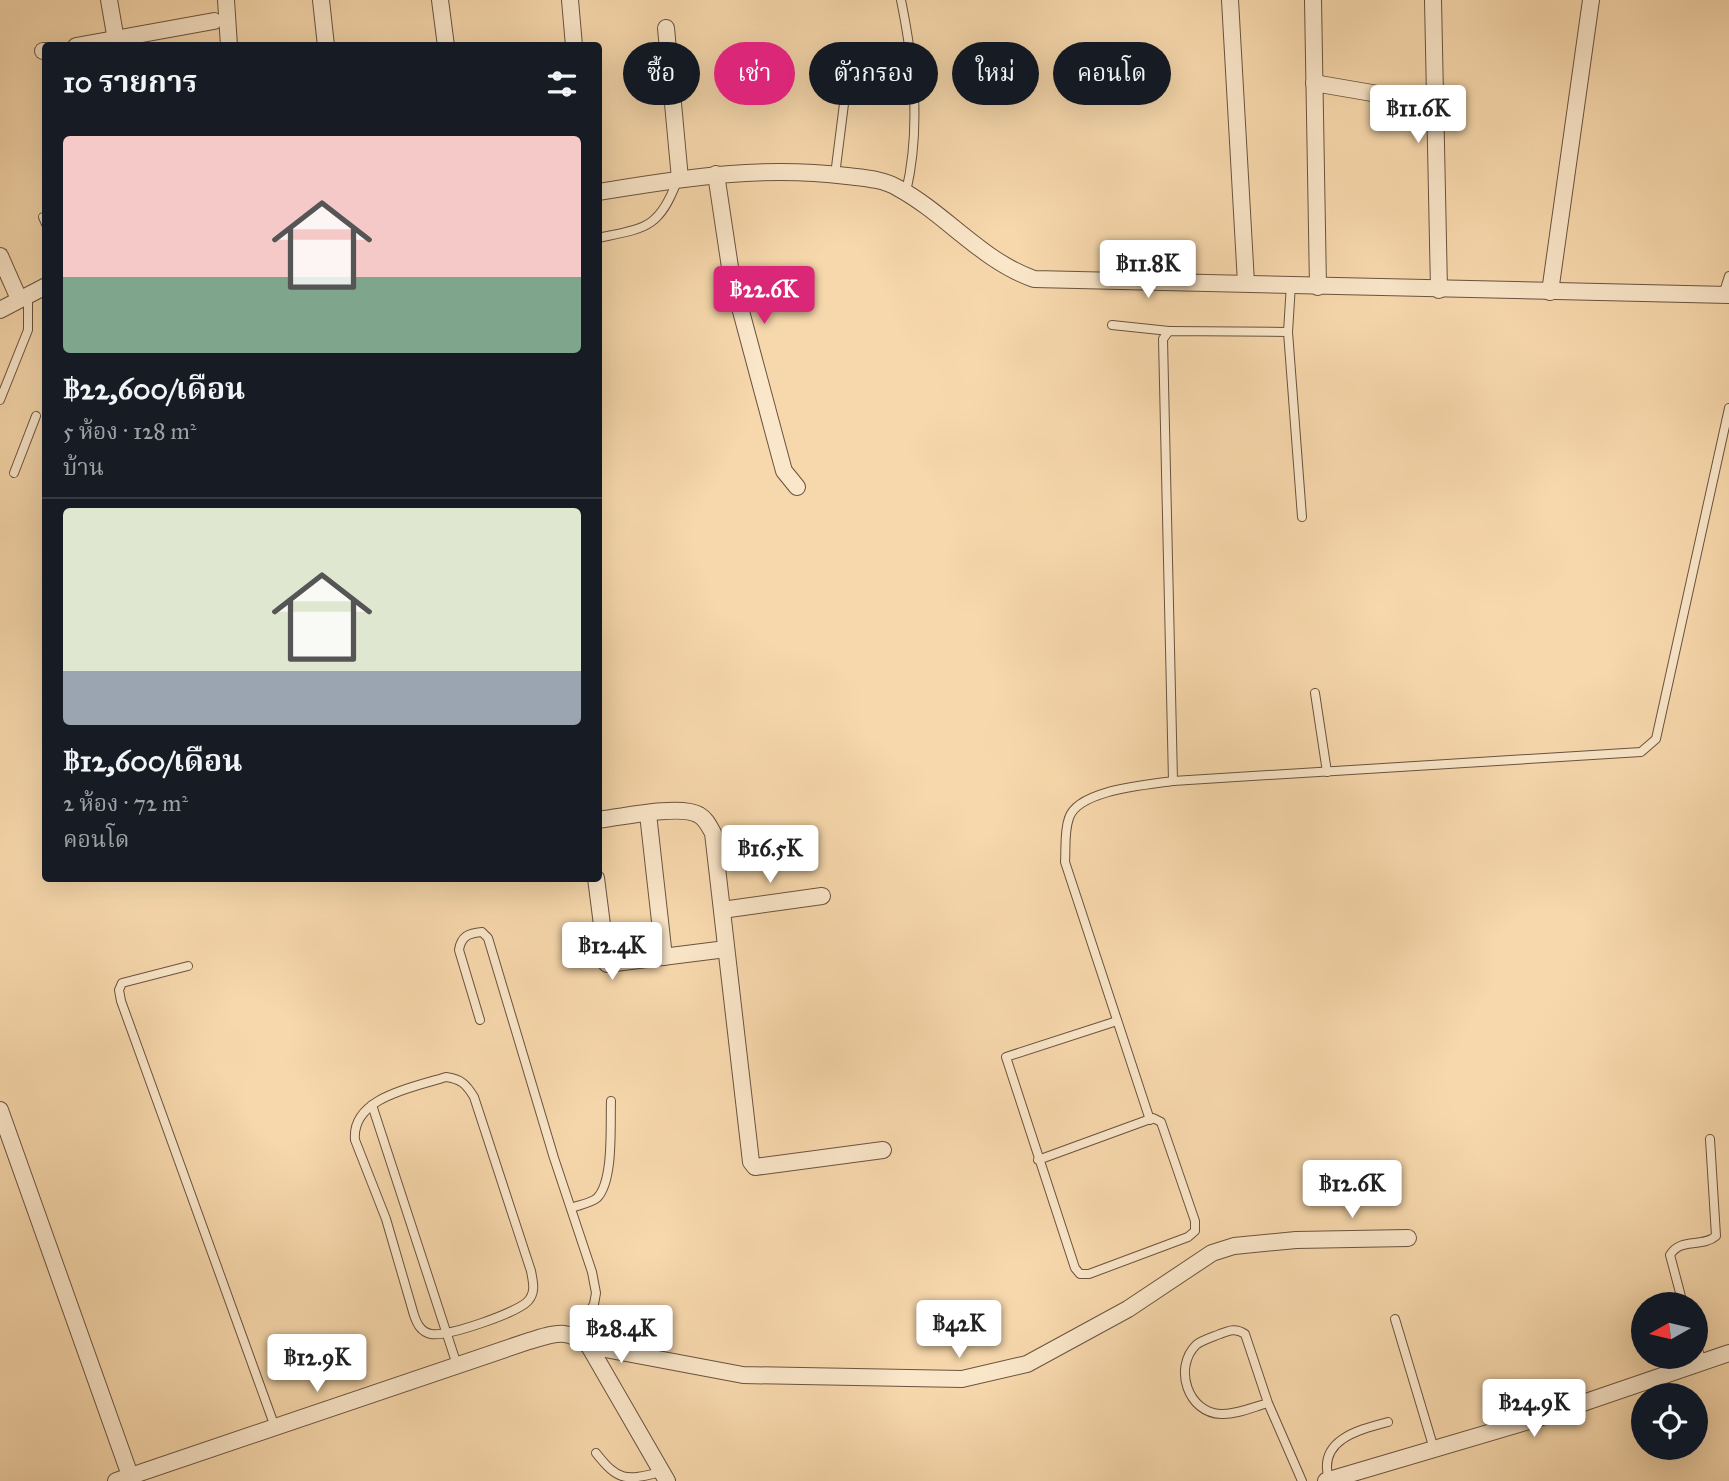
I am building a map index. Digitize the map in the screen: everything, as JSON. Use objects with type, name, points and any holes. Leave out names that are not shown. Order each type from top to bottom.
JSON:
[{"type":"street","points":[[109,0],[116,42],[214,21]]},
{"type":"street","points":[[226,0],[229,42]]},
{"type":"street","points":[[321,0],[326,42]]},
{"type":"street","points":[[440,0],[445,42]]},
{"type":"street","points":[[570,0],[574,42]]},
{"type":"street","points":[[1230,0],[1246,284]]},
{"type":"street","points":[[1313,0],[1318,287]]},
{"type":"street","points":[[1433,0],[1439,290]]},
{"type":"street","points":[[1550,292],[1591,0]]},
{"type":"street","points":[[666,28],[679,179]]},
{"type":"street","points":[[1314,83],[1436,104]]},
{"type":"street","points":[[602,191],[716,174],[785,170],[874,179],[906,192],[1011,271],[1034,279],[1726,295]]},
{"type":"street","points":[[716,174],[731,274],[784,471],[797,487]]},
{"type":"street","points":[[0,256],[23,297]]},
{"type":"street","points":[[0,310],[42,288]]},
{"type":"street","points":[[602,820],[682,811],[698,814],[713,833],[751,1162],[755,1167],[883,1150]]},
{"type":"street","points":[[648,814],[664,957]]},
{"type":"street","points":[[597,882],[607,964],[726,949]]},
{"type":"street","points":[[722,909],[822,896]]},
{"type":"street","points":[[0,1110],[126,1479],[546,1336],[560,1334],[575,1335],[589,1346],[664,1477]]},
{"type":"street","points":[[589,1346],[743,1375],[962,1379],[1027,1364],[1128,1309],[1212,1253],[1234,1246],[1296,1240],[1408,1238]]},
{"type":"street","points":[[1708,1361],[1729,1353]]},
{"type":"street","points":[[1327,1481],[1539,1418],[1684,1369]]},
{"type":"lane","points":[[901,0],[911,66],[916,126],[914,161],[906,192]]},
{"type":"lane","points":[[835,174],[844,105]]},
{"type":"lane","points":[[602,237],[640,229],[651,223],[660,216],[669,202],[679,179]]},
{"type":"lane","points":[[1726,295],[1729,276]]},
{"type":"lane","points":[[1291,284],[1287,332],[1301,517]]},
{"type":"lane","points":[[0,400],[28,330],[23,297]]},
{"type":"lane","points":[[1112,325],[1169,331],[1287,332]]},
{"type":"lane","points":[[1169,331],[1162,346],[1173,781]]},
{"type":"lane","points":[[1150,1120],[1065,862],[1069,818],[1077,805],[1114,791],[1173,781],[1641,752],[1656,739],[1729,408]]},
{"type":"lane","points":[[14,473],[36,416]]},
{"type":"lane","points":[[1314,694],[1327,772]]},
{"type":"lane","points":[[480,1020],[459,950],[460,941],[464,937],[482,932],[488,938],[592,1272],[596,1293],[588,1317],[575,1335]]},
{"type":"lane","points":[[188,966],[122,983],[121,1001],[275,1427]]},
{"type":"lane","points":[[1038,1160],[1150,1120],[1161,1122],[1195,1221],[1195,1231],[1188,1237],[1089,1274],[1080,1274],[1075,1268],[1038,1160],[1006,1057],[1117,1021]]},
{"type":"lane","points":[[446,1076],[457,1078],[466,1084],[474,1097],[531,1271],[534,1289],[529,1300],[519,1308],[447,1334],[434,1335],[418,1326],[386,1219],[355,1140],[354,1127],[358,1118],[372,1105],[384,1098],[446,1076]]},
{"type":"lane","points":[[571,1208],[595,1200],[603,1189],[608,1174],[611,1101]]},
{"type":"lane","points":[[372,1105],[457,1366]]},
{"type":"lane","points":[[1680,1292],[1670,1255],[1674,1249],[1685,1243],[1710,1242],[1716,1236],[1710,1139]]},
{"type":"lane","points":[[1395,1319],[1434,1449]]},
{"type":"lane","points":[[1268,1402],[1223,1415],[1196,1406],[1186,1386],[1185,1370],[1189,1355],[1197,1343],[1231,1330],[1240,1330],[1245,1334],[1268,1402],[1303,1481]]},
{"type":"lane","points":[[1327,1481],[1325,1467],[1329,1454],[1340,1441],[1353,1432],[1388,1422]]},
{"type":"lane","points":[[596,1452],[608,1471],[622,1480],[664,1477]]}]
